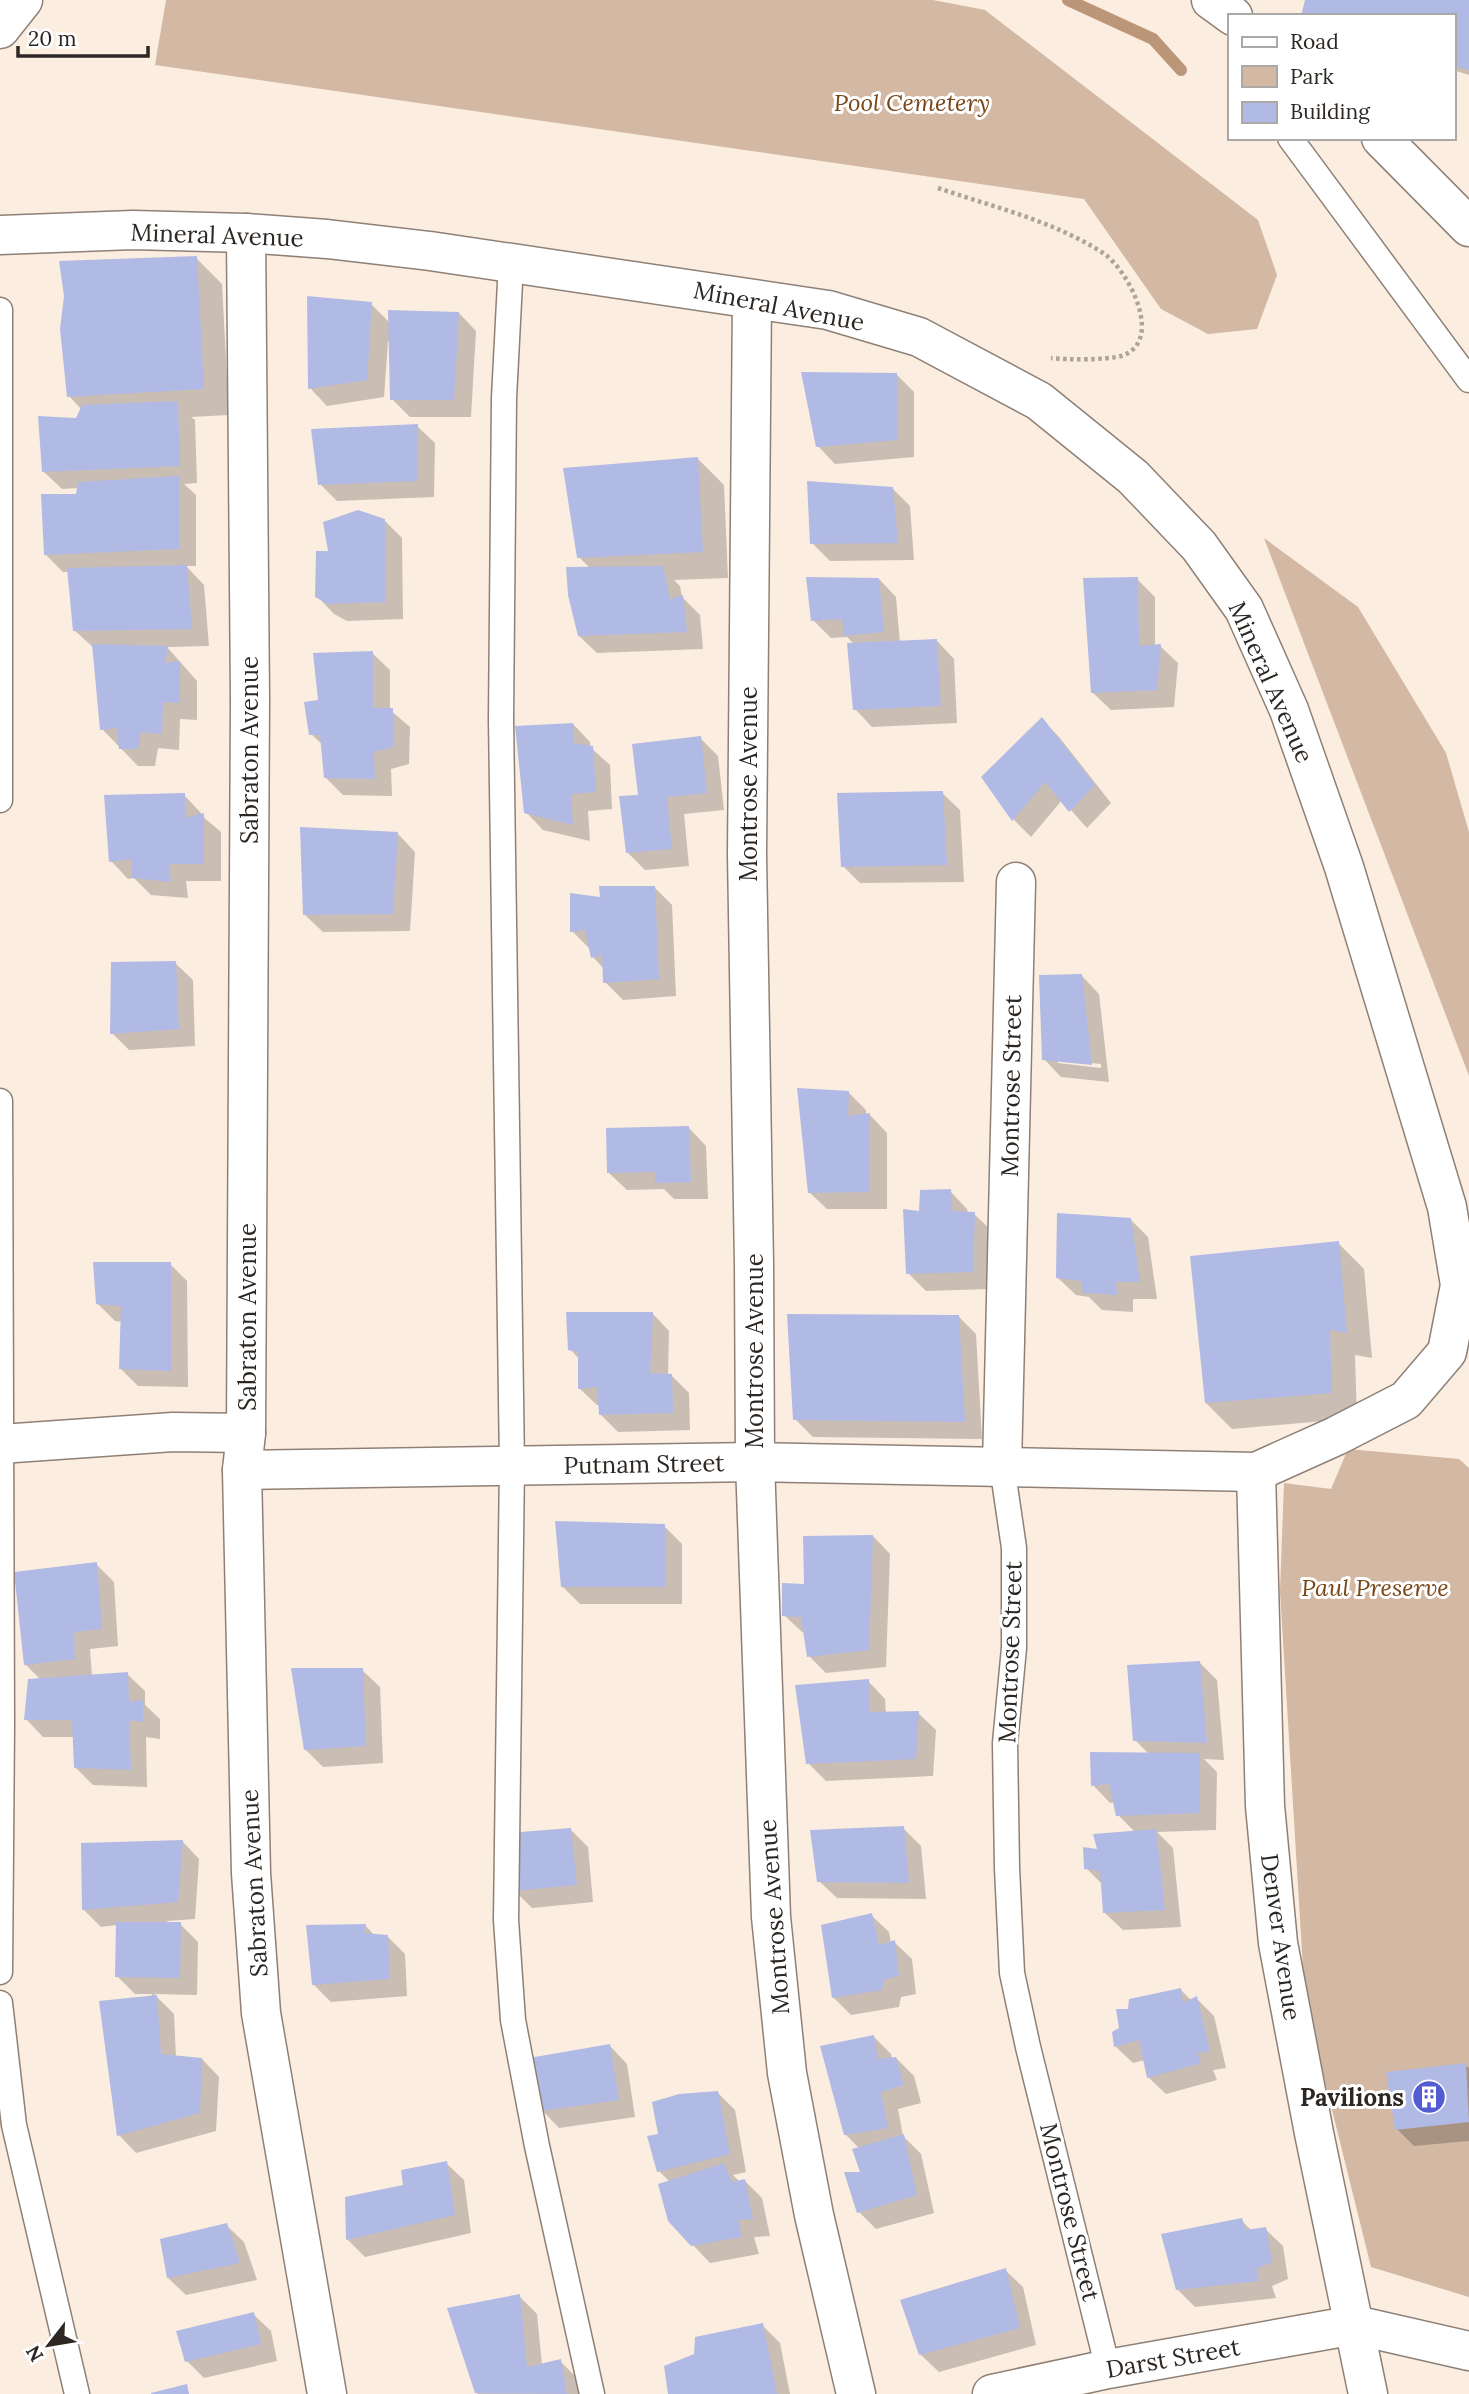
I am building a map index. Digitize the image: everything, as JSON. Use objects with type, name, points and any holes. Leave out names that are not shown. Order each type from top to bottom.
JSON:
[{"type":"street","points":[[0,29],[23,0]]},
{"type":"street","points":[[1383,140],[1469,199]]},
{"type":"street","points":[[1383,140],[1469,227]]},
{"type":"street","name":"Mineral Avenue","points":[[0,235],[133,230],[246,233],[327,239],[828,310],[919,337],[1039,401],[1133,477],[1199,546],[1244,609],[1289,710],[1344,867],[1447,1207],[1460,1285],[1447,1352],[1406,1399],[1336,1436],[1256,1472]]},
{"type":"street","name":"Sabraton Avenue","points":[[246,233],[250,699],[246,1433],[242,1470],[251,1873],[261,2013],[327,2394]]},
{"type":"street","name":"Montrose Avenue","points":[[752,299],[747,854],[755,1462],[771,1917],[787,2073],[814,2215],[856,2394]]},
{"type":"street","name":"Montrose Street","points":[[1002,1466],[1016,882]]},
{"type":"street","points":[[0,1444],[173,1432],[246,1433]]},
{"type":"street","name":"Putnam Street","points":[[242,1470],[755,1462],[1256,1472]]},
{"type":"street","name":"Denver Avenue","points":[[1256,1472],[1265,1806],[1278,1943],[1368,2394]]},
{"type":"street","points":[[1355,2325],[1469,2351]]},
{"type":"street","name":"Darst Street","points":[[992,2394],[1108,2369],[1355,2325]]},
{"type":"lane","points":[[1291,140],[1469,380]]},
{"type":"lane","points":[[511,263],[505,398],[501,719],[512,1465],[506,1920],[513,2020],[537,2146],[592,2394]]},
{"type":"lane","points":[[0,310],[0,800]]},
{"type":"lane","points":[[0,1101],[0,1972]]},
{"type":"lane","name":"Montrose Street","points":[[1002,1466],[1014,1548],[1014,1648],[1005,1743],[1012,1973],[1108,2369]]},
{"type":"lane","points":[[0,2003],[14,2125],[77,2394]]},
{"type":"path","points":[[938,188],[1061,230],[1105,254],[1120,269],[1132,289],[1141,313],[1142,333],[1137,345],[1122,356],[1067,360],[1043,358]]},
{"type":"green space","name":"Pool Cemetery","points":[[166,0],[933,0],[985,10],[1258,220],[1277,275],[1257,329],[1208,334],[1161,309],[1084,199],[155,65]]},
{"type":"green space","points":[[1264,538],[1358,607],[1446,753],[1469,832],[1469,1076]]},
{"type":"green space","name":"Paul Preserve","points":[[1348,1449],[1459,1459],[1469,1468],[1469,2297],[1371,2267],[1305,2001],[1280,1591],[1284,1483],[1331,1489]]},
{"type":"building","points":[[1305,0],[1469,0],[1469,70],[1455,66],[1455,14],[1302,14]]},
{"type":"building","points":[[197,256],[204,389],[67,397],[60,329],[64,296],[59,261]]},
{"type":"building","points":[[307,296],[372,302],[367,380],[308,389]]},
{"type":"building","points":[[388,310],[459,312],[454,400],[390,400]]},
{"type":"building","points":[[801,372],[897,373],[897,440],[816,447]]},
{"type":"building","points":[[178,401],[180,466],[42,472],[38,416],[76,418],[82,405]]},
{"type":"building","points":[[418,424],[417,481],[318,485],[311,429]]},
{"type":"building","points":[[698,457],[703,552],[577,558],[563,468]]},
{"type":"building","points":[[179,476],[179,549],[44,555],[41,494],[76,494],[78,482]]},
{"type":"building","points":[[807,481],[893,487],[898,543],[810,544]]},
{"type":"building","points":[[358,510],[385,519],[386,602],[328,604],[315,597],[316,551],[328,551],[323,522]]},
{"type":"building","points":[[187,565],[192,629],[73,631],[67,568]]},
{"type":"building","points":[[663,566],[670,599],[683,595],[687,632],[578,636],[568,595],[566,567]]},
{"type":"building","points":[[806,577],[879,578],[884,632],[844,636],[842,619],[811,621]]},
{"type":"building","points":[[1138,577],[1139,646],[1161,644],[1157,690],[1091,693],[1083,578]]},
{"type":"building","points":[[937,639],[941,706],[853,710],[847,643]]},
{"type":"building","points":[[92,644],[168,646],[165,663],[180,661],[180,703],[163,702],[162,734],[141,732],[138,749],[119,749],[117,728],[100,730]]},
{"type":"building","points":[[373,651],[373,708],[393,708],[393,747],[374,752],[375,779],[324,778],[320,735],[309,735],[304,702],[318,700],[313,653]]},
{"type":"building","points":[[1042,717],[1095,785],[1069,812],[1045,782],[1012,821],[981,777]]},
{"type":"building","points":[[573,723],[574,743],[593,746],[596,792],[571,794],[573,825],[524,813],[515,726]]},
{"type":"building","points":[[701,736],[707,793],[667,797],[672,849],[626,853],[619,796],[638,795],[632,744]]},
{"type":"building","points":[[943,791],[947,865],[841,867],[837,793]]},
{"type":"building","points":[[185,793],[185,818],[204,813],[204,864],[169,864],[171,882],[132,878],[131,859],[109,862],[104,795]]},
{"type":"building","points":[[300,827],[398,832],[393,914],[303,915]]},
{"type":"building","points":[[599,886],[655,886],[659,979],[603,983],[602,955],[591,958],[585,930],[570,932],[570,893],[600,897]]},
{"type":"building","points":[[176,961],[179,1029],[110,1034],[111,962]]},
{"type":"building","points":[[1082,974],[1092,1065],[1042,1060],[1039,975]]},
{"type":"building","points":[[797,1088],[849,1091],[848,1116],[870,1113],[870,1192],[808,1193]]},
{"type":"building","points":[[689,1126],[691,1182],[655,1183],[655,1172],[607,1173],[606,1128]]},
{"type":"building","points":[[951,1189],[952,1211],[975,1212],[973,1272],[906,1274],[903,1209],[919,1211],[920,1190]]},
{"type":"building","points":[[1057,1213],[1131,1218],[1140,1282],[1116,1282],[1117,1295],[1083,1293],[1081,1281],[1056,1278]]},
{"type":"building","points":[[1339,1241],[1347,1333],[1330,1330],[1332,1393],[1205,1403],[1190,1256]]},
{"type":"building","points":[[93,1262],[171,1262],[171,1371],[119,1369],[121,1306],[96,1304]]},
{"type":"building","points":[[566,1312],[653,1312],[650,1373],[672,1374],[673,1413],[599,1415],[597,1387],[578,1389],[578,1352],[568,1350]]},
{"type":"building","points":[[787,1314],[959,1315],[965,1422],[793,1420]]},
{"type":"building","points":[[555,1521],[665,1524],[665,1587],[561,1587]]},
{"type":"building","points":[[873,1535],[869,1650],[807,1657],[801,1617],[782,1616],[782,1583],[804,1584],[803,1536]]},
{"type":"building","points":[[97,1562],[102,1629],[74,1632],[75,1659],[24,1665],[14,1572]]},
{"type":"building","points":[[1200,1661],[1207,1743],[1133,1741],[1127,1665]]},
{"type":"building","points":[[291,1668],[363,1668],[366,1746],[304,1750]]},
{"type":"building","points":[[128,1672],[129,1702],[143,1700],[143,1722],[129,1720],[131,1770],[74,1768],[72,1720],[24,1720],[28,1679]]},
{"type":"building","points":[[869,1679],[870,1712],[919,1711],[916,1759],[806,1764],[795,1685]]},
{"type":"building","points":[[1090,1752],[1200,1753],[1199,1813],[1116,1816],[1109,1784],[1091,1786]]},
{"type":"building","points":[[904,1826],[909,1883],[817,1882],[810,1830]]},
{"type":"building","points":[[571,1828],[577,1885],[512,1891],[507,1833]]},
{"type":"building","points":[[1156,1829],[1165,1910],[1103,1913],[1100,1871],[1084,1869],[1083,1847],[1097,1849],[1093,1834]]},
{"type":"building","points":[[183,1840],[178,1902],[82,1910],[81,1843]]},
{"type":"building","points":[[872,1913],[879,1945],[895,1940],[899,1976],[884,1980],[882,1990],[832,1998],[821,1925]]},
{"type":"building","points":[[116,1922],[181,1922],[180,1978],[115,1977]]},
{"type":"building","points":[[366,1924],[364,1933],[388,1935],[390,1979],[312,1985],[306,1925]]},
{"type":"building","points":[[1181,1988],[1183,2003],[1197,1996],[1210,2051],[1197,2053],[1201,2063],[1147,2078],[1139,2040],[1114,2047],[1112,2032],[1119,2028],[1116,2009],[1128,2009],[1129,1999]]},
{"type":"building","points":[[157,1995],[161,2054],[202,2058],[200,2113],[117,2136],[99,2001]]},
{"type":"building","points":[[874,2035],[878,2059],[896,2057],[904,2085],[881,2092],[888,2128],[844,2135],[820,2046]]},
{"type":"building","points":[[610,2044],[619,2100],[540,2111],[529,2058]]},
{"type":"building","name":"Pavilions","points":[[1466,2063],[1469,2122],[1395,2130],[1386,2072]]},
{"type":"building","points":[[718,2091],[730,2154],[657,2172],[647,2136],[658,2134],[652,2102],[679,2094]]},
{"type":"building","points":[[904,2134],[917,2195],[857,2213],[844,2172],[860,2172],[852,2149]]},
{"type":"building","points":[[447,2161],[455,2215],[346,2240],[345,2197],[403,2185],[401,2170]]},
{"type":"building","points":[[724,2163],[732,2182],[745,2179],[753,2219],[738,2220],[742,2237],[691,2246],[668,2221],[658,2184]]},
{"type":"building","points":[[1242,2218],[1246,2230],[1266,2227],[1272,2262],[1256,2269],[1259,2281],[1176,2290],[1161,2234]]},
{"type":"building","points":[[227,2223],[240,2263],[167,2278],[160,2239]]},
{"type":"building","points":[[1006,2268],[1020,2328],[919,2355],[900,2300]]},
{"type":"building","points":[[520,2294],[527,2367],[561,2359],[567,2394],[475,2393],[447,2308]]},
{"type":"building","points":[[254,2312],[261,2344],[185,2362],[176,2331]]},
{"type":"building","points":[[763,2323],[777,2394],[668,2394],[664,2366],[694,2354],[695,2337]]},
{"type":"building","points":[[187,2384],[189,2394],[151,2394],[151,2393]]},
{"type":"waterway","points":[[1068,0],[1153,39],[1181,70]]},
{"type":"place","name":"Pavilions","points":[[1429,2097]]}]
